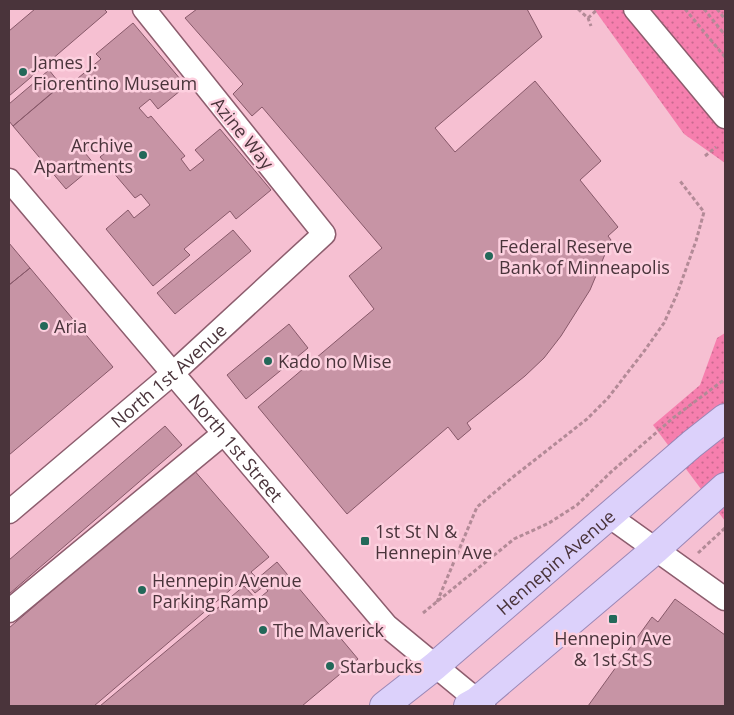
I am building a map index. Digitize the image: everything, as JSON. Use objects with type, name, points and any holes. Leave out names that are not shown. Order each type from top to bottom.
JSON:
[{"type":"main road","name":"Hennepin Avenue","points":[[384,706],[435,666],[692,444],[725,418]]},
{"type":"main road","points":[[477,704],[725,487]]},
{"type":"street","name":"Azine Way","points":[[144,9],[324,234]]},
{"type":"street","points":[[635,9],[725,117]]},
{"type":"street","name":"North 1st Street","points":[[9,180],[387,626],[477,704]]},
{"type":"street","name":"North 1st Avenue","points":[[10,507],[172,374],[324,234]]},
{"type":"street","points":[[9,611],[223,434]]},
{"type":"street","points":[[609,516],[725,599]]},
{"type":"path","points":[[578,9],[588,18],[590,26]]},
{"type":"path","points":[[588,18],[598,9]]},
{"type":"path","points":[[685,9],[725,56]]},
{"type":"path","points":[[704,9],[725,34]]},
{"type":"path","points":[[716,9],[725,19]]},
{"type":"path","points":[[705,156],[716,147]]},
{"type":"path","points":[[437,602],[477,507],[587,419],[628,374],[664,323],[685,271],[704,212],[680,181]]},
{"type":"path","points":[[423,613],[514,539],[549,522],[577,505],[611,472],[673,418],[725,379]]},
{"type":"path","points":[[715,537],[725,528]]},
{"type":"shaded area","points":[[594,9],[725,9],[725,163],[684,134]]},
{"type":"shaded area","points":[[725,333],[725,521],[653,425],[700,385],[717,338]]},
{"type":"building","name":"James J. Fiorentino Museum","points":[[35,9],[104,9],[107,12],[9,96],[9,31]]},
{"type":"building","name":"Federal Reserve Bank of Minneapolis","points":[[197,9],[527,9],[542,37],[435,128],[455,152],[535,81],[601,161],[580,180],[618,227],[608,236],[611,240],[590,290],[561,336],[544,358],[525,376],[467,423],[471,429],[458,440],[448,427],[347,514],[258,407],[374,309],[349,276],[382,248],[262,107],[252,116],[233,94],[243,84],[185,18]]},
{"type":"building","name":"Archive Apartments","points":[[133,23],[186,86],[158,109],[150,99],[139,108],[148,118],[151,116],[185,156],[181,159],[190,171],[204,160],[195,150],[220,129],[271,190],[236,219],[230,211],[184,249],[190,255],[153,286],[106,229],[128,210],[134,218],[150,205],[141,194],[135,198],[100,157],[105,153],[97,143],[85,153],[95,165],[66,189],[13,126],[57,89],[60,93],[101,59],[96,54]]},
{"type":"building","points":[[49,70],[61,85],[13,126],[9,121],[9,104]]},
{"type":"building","points":[[233,230],[251,251],[175,314],[157,293]]},
{"type":"building","points":[[9,243],[30,268],[9,285]]},
{"type":"building","name":"Aria","points":[[30,268],[113,367],[9,455],[9,285]]},
{"type":"building","name":"Kado no Mise","points":[[289,324],[308,348],[246,399],[227,375]]},
{"type":"building","points":[[165,426],[182,445],[9,594],[9,560]]},
{"type":"building","name":"Hennepin Avenue Parking Ramp","points":[[193,469],[269,557],[251,572],[264,586],[255,593],[243,579],[94,706],[9,706],[9,628]]},
{"type":"building","name":"The Maverick","points":[[277,562],[358,659],[302,706],[100,706],[244,586],[257,600],[268,591],[257,579]]},
{"type":"building","points":[[675,599],[725,635],[725,706],[588,706],[652,617],[658,622]]},
{"type":"place","name":"James J. Fiorentino Museum","points":[[23,72]]},
{"type":"place","name":"Archive Apartments","points":[[143,155]]},
{"type":"place","name":"Federal Reserve Bank of Minneapolis","points":[[489,256]]},
{"type":"place","name":"Aria","points":[[44,326]]},
{"type":"place","name":"Kado no Mise","points":[[268,361]]},
{"type":"place","name":"1st St N & Hennepin Ave","points":[[365,541]]},
{"type":"place","name":"Hennepin Avenue Parking Ramp","points":[[142,590]]},
{"type":"place","name":"Hennepin Ave & 1st St S","points":[[613,619]]},
{"type":"place","name":"The Maverick","points":[[263,630]]},
{"type":"place","name":"Starbucks","points":[[330,666]]}]
